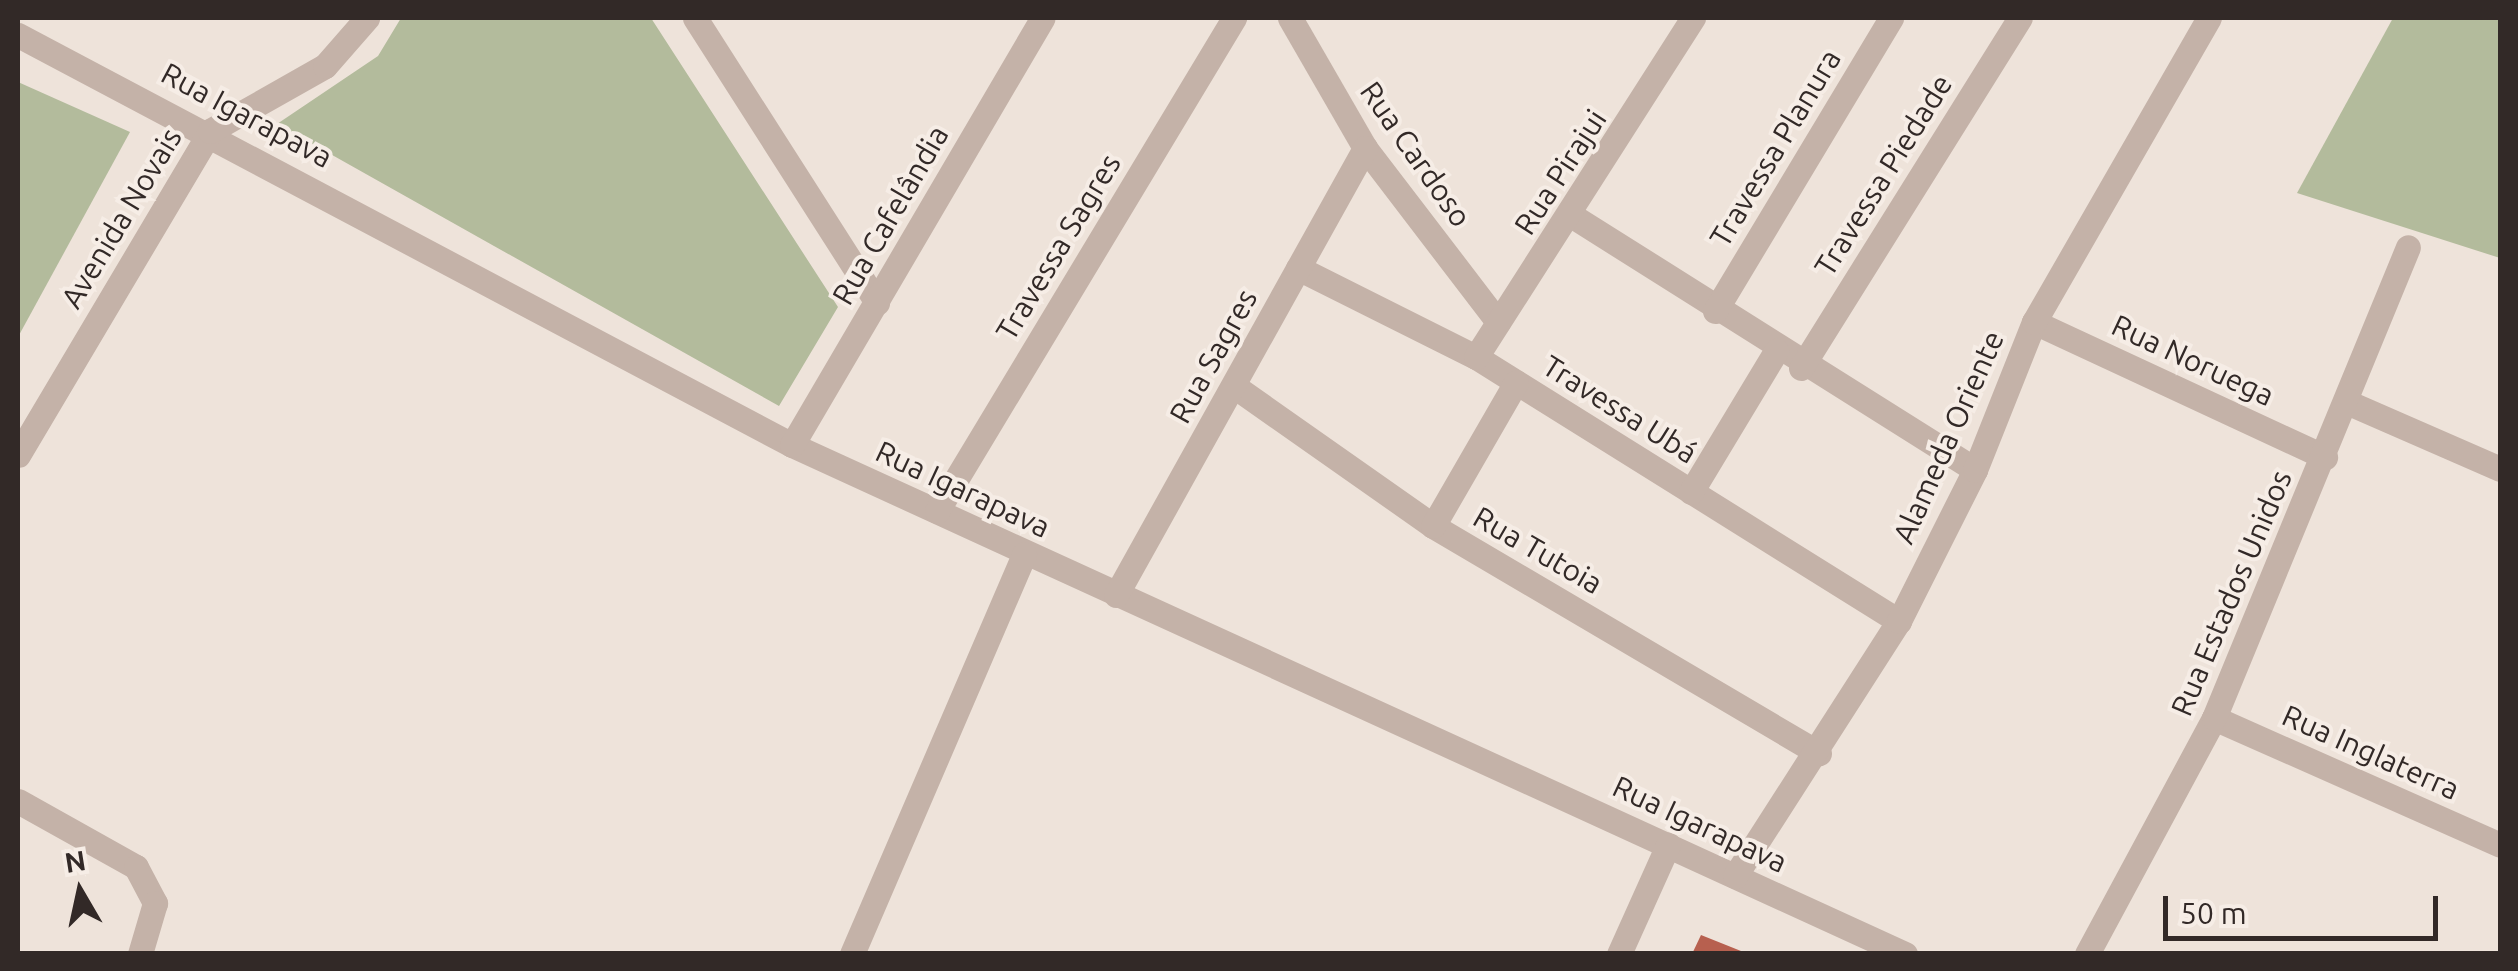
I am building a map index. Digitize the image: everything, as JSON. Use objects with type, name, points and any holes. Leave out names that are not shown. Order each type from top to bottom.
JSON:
[{"type":"street","name":"Avenida Novais","points":[[18,455],[210,130],[325,66],[367,18]]},
{"type":"street","points":[[694,18],[877,303]]},
{"type":"street","name":"Rua Cafelândia","points":[[792,445],[1043,18]]},
{"type":"street","name":"Travessa Sagres","points":[[937,510],[1234,18]]},
{"type":"street","name":"Rua Cardoso","points":[[1290,18],[1365,148],[1498,322]]},
{"type":"street","name":"Rua Pirajui","points":[[1476,357],[1574,217],[1693,18]]},
{"type":"street","name":"Travessa Planura","points":[[1715,312],[1891,18]]},
{"type":"street","name":"Travessa Piedade","points":[[1801,368],[2020,18]]},
{"type":"street","name":"Alameda Oriente","points":[[1735,876],[1818,753],[1898,621],[1975,470],[2034,322],[2210,18]]},
{"type":"street","name":"Rua Igarapava","points":[[18,35],[210,130],[792,445],[1905,954]]},
{"type":"street","name":"Rua Sagres","points":[[1116,595],[1365,148]]},
{"type":"street","points":[[1574,217],[1801,368],[1975,470]]},
{"type":"street","name":"Rua Estados Unidos","points":[[2087,954],[2214,718],[2349,403],[2408,247]]},
{"type":"street","name":"Travessa Ubá","points":[[1298,268],[1476,357],[1898,621]]},
{"type":"street","name":"Rua Noruega","points":[[2034,322],[2325,457]]},
{"type":"street","points":[[1691,492],[1776,350]]},
{"type":"street","points":[[1434,526],[1516,382]]},
{"type":"street","name":"Rua Tutoia","points":[[1234,386],[1434,526],[1818,753]]},
{"type":"street","points":[[2349,403],[2500,469]]},
{"type":"street","points":[[852,954],[1024,554]]},
{"type":"street","name":"Rua Inglaterra","points":[[2214,718],[2500,845]]},
{"type":"street","points":[[18,801],[136,867],[155,903],[140,954]]},
{"type":"street","points":[[1618,954],[1668,845]]},
{"type":"green space","points":[[401,18],[651,18],[838,307],[779,406],[277,124],[378,56]]},
{"type":"green space","points":[[2393,18],[2500,18],[2500,258],[2297,193]]},
{"type":"green space","points":[[18,82],[130,132],[18,337]]},
{"type":"building","points":[[1701,935],[1746,953],[1746,954],[1692,954]]}]
